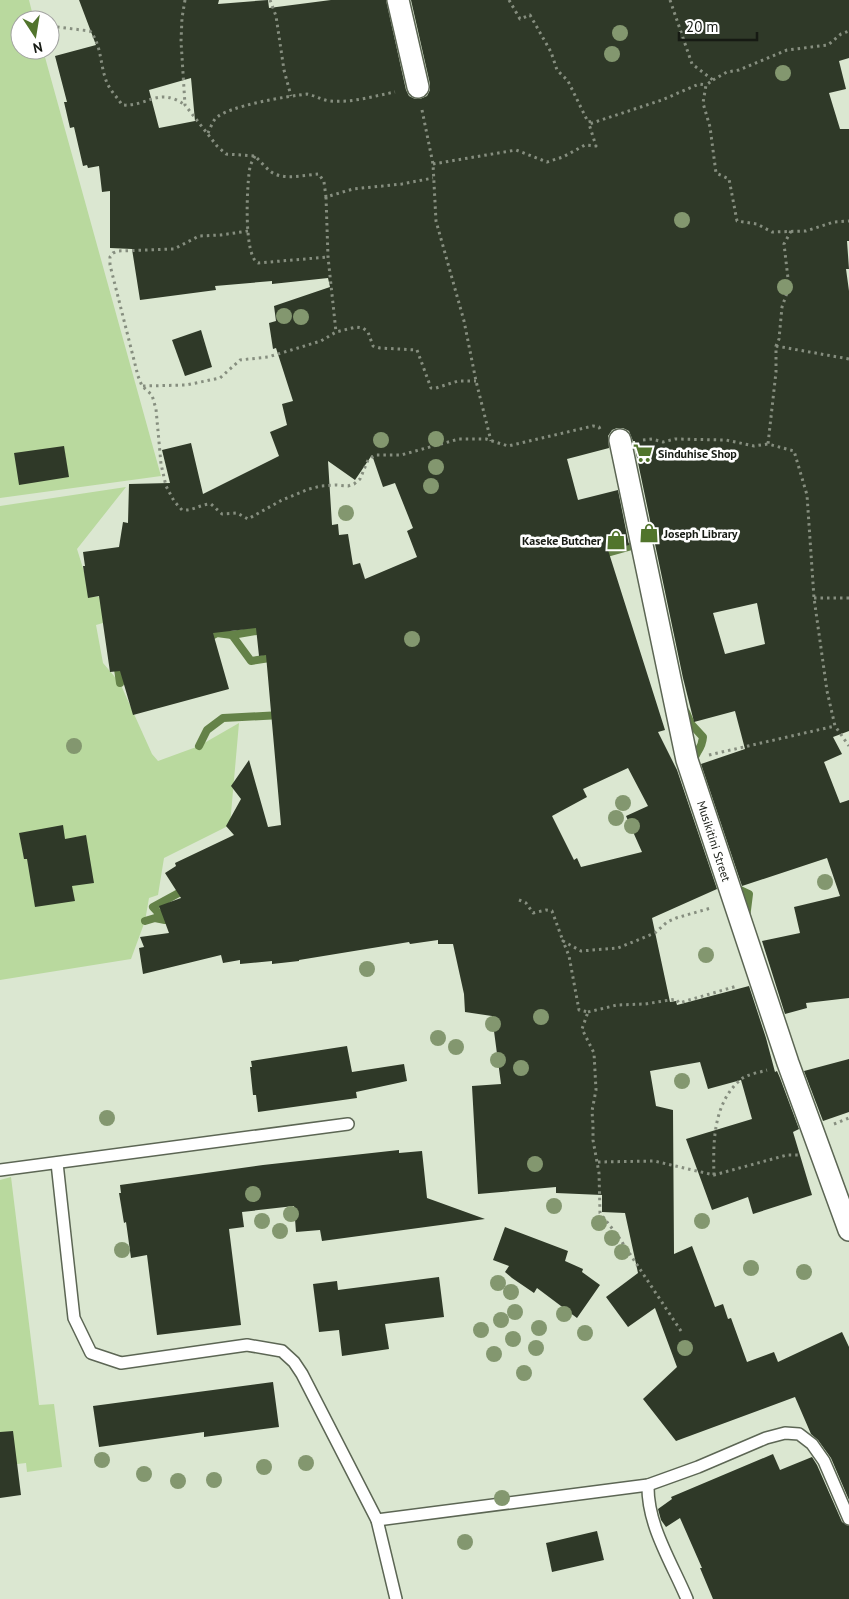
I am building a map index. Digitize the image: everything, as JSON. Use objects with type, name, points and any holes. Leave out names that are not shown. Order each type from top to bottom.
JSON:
[{"type":"street","points":[[398,0],[418,88]]},
{"type":"street","name":"Musikitini Street","points":[[620,440],[686,760],[708,820],[733,902],[788,1063],[849,1230]]},
{"type":"lane","points":[[0,1170],[348,1124]]},
{"type":"lane","points":[[57,1163],[74,1318],[91,1353],[122,1363],[247,1345],[282,1351],[294,1362],[302,1374],[377,1520],[396,1599]]},
{"type":"lane","points":[[377,1520],[648,1485],[698,1467],[766,1438],[785,1433],[799,1434],[812,1444],[824,1461],[849,1519]]},
{"type":"lane","points":[[648,1485],[649,1508],[687,1599]]},
{"type":"path","points":[[185,0],[181,41],[185,105]]},
{"type":"path","points":[[270,0],[276,16],[284,70],[291,96]]},
{"type":"path","points":[[509,0],[520,19],[530,15],[550,52],[557,70],[568,81],[588,122],[597,121]]},
{"type":"path","points":[[670,0],[692,64],[713,80]]},
{"type":"path","points":[[60,27],[90,31],[95,37],[105,79],[112,93],[122,105],[168,96],[177,99],[185,105],[217,146],[226,154],[255,156],[271,172],[278,175],[319,174],[324,182],[326,197],[328,257],[336,332]]},
{"type":"path","points":[[432,164],[516,150],[547,162],[563,157],[585,145],[596,146],[588,124],[662,100],[699,84],[706,85],[727,72],[739,70],[787,50],[828,45],[841,34],[849,31]]},
{"type":"path","points":[[706,85],[703,103],[710,127],[716,173],[728,179],[737,221],[757,224],[772,232],[806,231],[834,222],[849,221]]},
{"type":"path","points":[[208,133],[216,118],[225,113],[291,96],[307,94],[314,95],[322,100],[342,101],[418,88],[434,178],[436,221],[464,321],[491,441]]},
{"type":"path","points":[[255,156],[251,163],[250,173],[248,231],[251,256],[254,261],[258,263],[328,257]]},
{"type":"path","points":[[326,197],[353,189],[402,184],[434,178]]},
{"type":"path","points":[[248,231],[199,236],[174,249],[118,251],[113,252],[110,257],[114,286],[138,376],[142,386],[152,394],[156,409],[161,464],[166,486],[174,501],[182,510],[211,504],[222,514],[237,513],[248,518],[282,500],[309,489],[336,484],[348,486],[354,484],[360,479],[368,460],[375,455],[401,455],[459,439],[476,438],[508,446],[519,445],[554,434],[597,426],[602,432],[620,440],[652,439],[663,442],[675,439],[726,440],[754,446],[768,444],[794,452],[807,495],[814,598],[827,692],[835,726],[849,746]]},
{"type":"path","points":[[768,444],[776,372],[776,346],[780,339],[782,307],[790,287],[784,244],[791,231]]},
{"type":"path","points":[[142,386],[186,385],[220,378],[240,360],[268,357],[320,341],[336,332],[356,328],[363,328],[368,332],[373,346],[417,350],[428,382],[434,388],[458,381],[476,381]]},
{"type":"path","points":[[776,346],[849,359]]},
{"type":"path","points":[[814,598],[849,598]]},
{"type":"path","points":[[686,760],[835,726]]},
{"type":"path","points":[[519,900],[526,903],[533,913],[546,910],[552,911],[569,956],[580,1010],[588,1012],[617,1006],[676,999],[679,1003],[760,980]]},
{"type":"path","points":[[563,941],[582,951],[618,948],[655,933],[667,922],[676,918],[733,902]]},
{"type":"path","points":[[588,1012],[582,1029],[594,1053],[596,1090],[592,1111],[593,1140],[598,1162],[600,1214],[618,1236],[681,1331]]},
{"type":"path","points":[[714,1175],[713,1143],[723,1102],[739,1080],[788,1063]]},
{"type":"path","points":[[598,1162],[654,1161],[714,1175],[787,1155],[797,1155],[814,1148],[821,1151]]},
{"type":"green space","points":[[0,0],[29,0],[32,10],[10,10],[10,60],[46,60],[161,476],[0,498]]},
{"type":"green space","points":[[126,487],[77,549],[92,597],[132,594],[134,614],[96,625],[103,663],[120,683],[152,754],[158,761],[199,746],[239,723],[230,825],[164,858],[158,895],[149,898],[145,921],[131,959],[0,980],[0,506]]},
{"type":"green space","points":[[11,1177],[39,1405],[54,1404],[62,1467],[27,1472],[26,1463],[0,1466],[0,1180]]},
{"type":"building","points":[[79,0],[219,0],[218,4],[268,0],[269,8],[331,0],[386,0],[406,90],[409,96],[420,99],[427,96],[430,84],[411,0],[849,0],[849,58],[839,61],[846,89],[829,93],[840,129],[849,129],[849,241],[847,241],[849,269],[846,269],[849,291],[849,731],[833,737],[842,754],[824,762],[840,803],[849,800],[849,998],[806,1003],[807,1008],[785,1014],[762,941],[800,933],[794,907],[840,896],[827,858],[742,886],[701,764],[745,749],[735,711],[694,722],[683,678],[635,441],[633,441],[629,431],[617,428],[612,430],[608,436],[609,448],[567,459],[578,500],[618,490],[629,545],[608,550],[665,730],[658,732],[677,770],[717,889],[652,918],[670,1002],[676,1001],[677,1005],[749,986],[775,1072],[777,1071],[780,1078],[799,1129],[793,1132],[812,1195],[753,1214],[748,1197],[712,1210],[686,1139],[752,1119],[741,1080],[708,1089],[700,1062],[650,1071],[656,1106],[673,1110],[674,1254],[692,1246],[715,1307],[723,1304],[728,1319],[731,1318],[747,1362],[774,1352],[778,1362],[842,1332],[849,1347],[849,1500],[831,1458],[818,1440],[811,1434],[795,1397],[676,1441],[643,1399],[677,1367],[655,1308],[628,1327],[606,1297],[638,1273],[625,1213],[602,1212],[602,1195],[556,1193],[556,1187],[478,1194],[472,1086],[501,1084],[492,1016],[465,1012],[464,994],[453,944],[438,944],[438,940],[410,944],[409,942],[272,964],[272,961],[240,964],[240,960],[223,963],[221,955],[143,974],[139,948],[144,947],[140,937],[169,933],[159,906],[181,898],[165,873],[176,866],[175,863],[234,835],[226,826],[241,799],[231,786],[249,760],[268,827],[281,825],[266,655],[259,656],[256,628],[213,633],[229,689],[133,715],[120,671],[110,672],[99,596],[88,598],[83,566],[85,566],[83,552],[119,547],[123,522],[128,523],[129,484],[170,483],[162,450],[191,443],[203,494],[279,456],[270,432],[287,425],[282,404],[293,401],[276,348],[273,349],[269,323],[276,321],[274,306],[330,287],[328,278],[272,284],[272,281],[215,286],[216,290],[140,300],[132,249],[110,248],[110,191],[102,192],[99,166],[88,168],[87,165],[83,166],[74,127],[70,128],[64,102],[67,102],[56,60],[60,60],[60,55],[96,45]],"holes":[[[191,78],[195,121],[159,128],[149,90]],[[372,455],[383,487],[395,483],[413,528],[407,531],[417,557],[365,579],[360,563],[353,565],[348,534],[339,535],[338,524],[332,525],[328,461],[355,480]],[[757,603],[765,644],[725,654],[713,613]],[[628,768],[648,806],[626,816],[642,852],[581,867],[577,858],[574,860],[552,816],[587,797],[583,789]]]},
{"type":"building","points":[[201,330],[212,367],[185,376],[172,340]]},
{"type":"building","points":[[64,446],[69,477],[19,485],[14,453]]},
{"type":"building","points":[[63,825],[65,839],[86,835],[94,883],[72,886],[75,901],[35,907],[27,859],[24,859],[19,833]]},
{"type":"building","points":[[347,1046],[352,1072],[404,1064],[407,1081],[356,1092],[357,1098],[258,1112],[256,1095],[253,1095],[251,1061]]},
{"type":"building","points":[[849,1059],[849,1112],[823,1121],[804,1071]]},
{"type":"building","points":[[399,1150],[399,1153],[422,1151],[427,1198],[485,1219],[322,1241],[320,1230],[296,1232],[294,1206],[242,1212],[244,1227],[229,1229],[241,1325],[157,1335],[147,1255],[131,1258],[126,1222],[124,1223],[119,1193],[121,1193],[120,1185],[263,1165]]},
{"type":"building","points":[[505,1227],[568,1251],[565,1261],[583,1269],[582,1272],[600,1285],[577,1318],[537,1288],[534,1293],[512,1278],[505,1272],[509,1266],[493,1260]]},
{"type":"building","points":[[439,1277],[444,1317],[385,1324],[389,1349],[342,1356],[339,1330],[319,1332],[313,1284],[337,1281],[338,1290]]},
{"type":"building","points":[[273,1382],[279,1427],[204,1437],[204,1432],[99,1447],[93,1406]]},
{"type":"building","points":[[13,1431],[21,1495],[0,1498],[0,1432]]},
{"type":"building","points":[[773,1454],[780,1470],[812,1457],[842,1522],[849,1526],[849,1599],[713,1599],[700,1568],[702,1568],[680,1518],[666,1527],[661,1520],[658,1509],[672,1499],[671,1497]]},
{"type":"building","points":[[597,1531],[604,1560],[552,1572],[546,1543]]},
{"type":"waterway","points":[[600,555],[639,544]]},
{"type":"waterway","points":[[232,635],[256,631],[258,622]]},
{"type":"waterway","points":[[206,639],[217,633],[232,635],[251,661],[276,657]]},
{"type":"waterway","points":[[120,683],[118,669],[124,667]]},
{"type":"waterway","points":[[686,712],[691,724],[703,737],[694,762]]},
{"type":"waterway","points":[[199,746],[207,730],[223,718],[281,715]]},
{"type":"waterway","points":[[734,887],[749,894],[746,918]]},
{"type":"waterway","points":[[145,921],[155,918],[165,920],[153,907],[186,889]]},
{"type":"place","name":"Sinduhise Shop","points":[[643,453]]},
{"type":"place","name":"Joseph Library","points":[[649,533]]},
{"type":"place","name":"Kaseke Butcher","points":[[616,540]]}]
